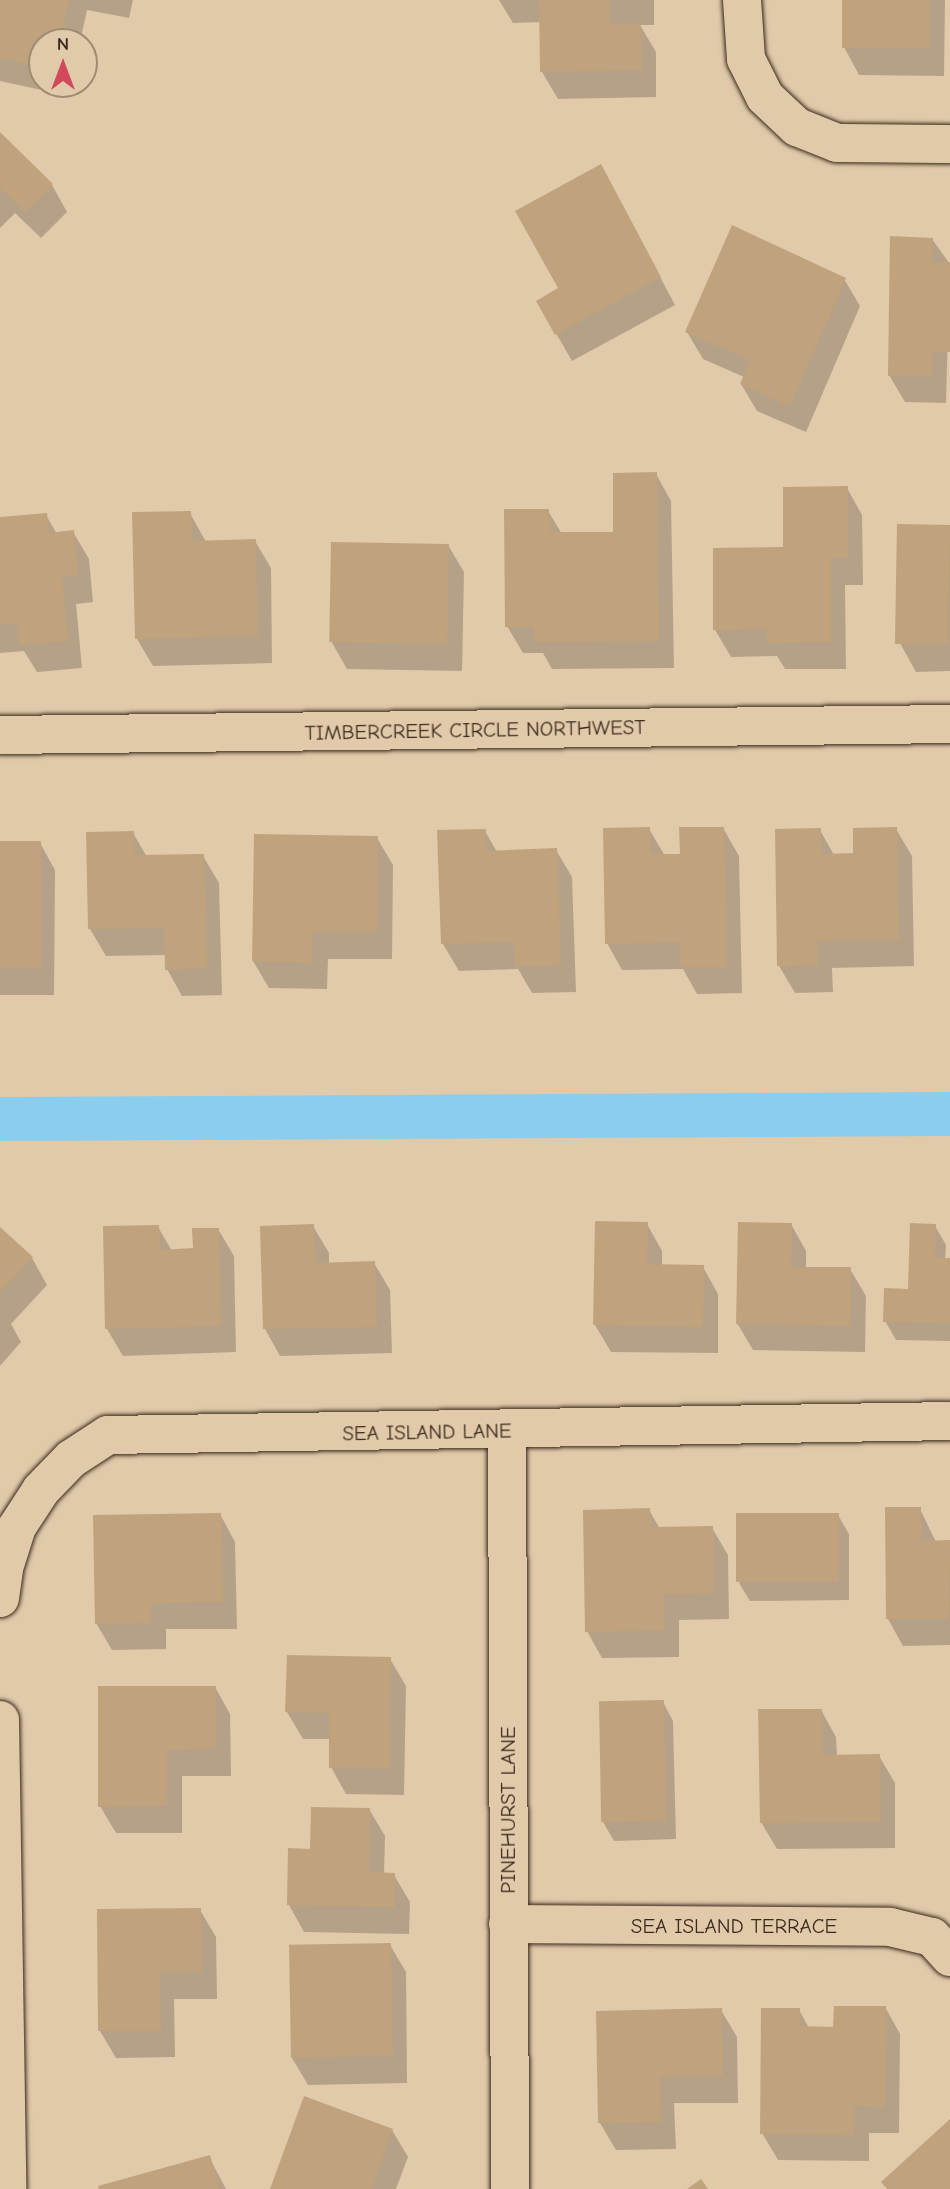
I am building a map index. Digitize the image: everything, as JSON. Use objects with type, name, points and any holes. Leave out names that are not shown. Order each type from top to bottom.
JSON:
[{"type":"street","points":[[742,0],[746,59],[765,97],[797,127],[837,144],[950,144]]},
{"type":"street","name":"TIMBERCREEK CIRCLE NORTHWEST","points":[[0,735],[950,724]]},
{"type":"street","name":"SEA ISLAND LANE","points":[[0,1598],[4,1568],[17,1527],[41,1490],[71,1459],[108,1435],[506,1431],[950,1421]]},
{"type":"street","name":"PINEHURST LANE","points":[[506,1431],[510,2189]]},
{"type":"street","points":[[0,1720],[6,2189]]},
{"type":"street","name":"SEA ISLAND TERRACE","points":[[508,1924],[890,1927],[932,1937],[950,1957]]},
{"type":"building","points":[[0,0],[69,0],[63,28],[28,28],[28,64],[0,58]]},
{"type":"building","points":[[539,0],[610,0],[610,24],[641,23],[642,70],[540,72]]},
{"type":"building","points":[[842,0],[930,0],[930,48],[842,48]]},
{"type":"building","points":[[0,132],[53,184],[25,212],[0,188]]},
{"type":"building","points":[[601,164],[661,277],[555,335],[536,301],[558,288],[515,211]]},
{"type":"building","points":[[732,225],[846,278],[790,406],[740,384],[750,360],[685,332]]},
{"type":"building","points":[[890,236],[933,238],[932,262],[950,262],[950,352],[932,351],[932,376],[888,376]]},
{"type":"building","points":[[657,472],[659,641],[534,642],[534,627],[505,627],[504,509],[549,509],[550,532],[613,532],[613,473]]},
{"type":"building","points":[[848,486],[848,558],[831,558],[831,642],[767,643],[767,629],[713,630],[713,548],[783,547],[783,487]]},
{"type":"building","points":[[191,511],[192,541],[256,539],[258,636],[135,639],[132,512]]},
{"type":"building","points":[[47,513],[49,533],[74,530],[78,575],[62,577],[68,641],[19,645],[17,623],[0,625],[0,517]]},
{"type":"building","points":[[897,524],[950,525],[948,645],[895,644]]},
{"type":"building","points":[[331,542],[449,544],[447,644],[329,642]]},
{"type":"building","points":[[650,827],[651,854],[680,854],[679,827],[724,827],[727,967],[680,967],[679,942],[605,944],[603,828]]},
{"type":"building","points":[[897,827],[899,940],[817,941],[818,965],[777,966],[775,829],[821,828],[821,854],[853,853],[853,828]]},
{"type":"building","points":[[486,829],[486,851],[557,848],[561,965],[515,967],[514,942],[441,944],[437,830]]},
{"type":"building","points":[[134,831],[135,855],[204,854],[207,968],[165,970],[164,928],[88,929],[86,832]]},
{"type":"building","points":[[254,834],[378,836],[377,933],[313,932],[312,963],[252,961]]},
{"type":"building","points":[[0,841],[41,841],[41,968],[0,968]]},
{"type":"building","points":[[595,1221],[648,1222],[647,1264],[704,1265],[703,1327],[593,1325]]},
{"type":"building","points":[[738,1222],[792,1223],[791,1267],[851,1267],[851,1326],[736,1324]]},
{"type":"building","points":[[910,1223],[936,1224],[935,1258],[950,1258],[950,1323],[883,1322],[884,1288],[908,1289]]},
{"type":"building","points":[[314,1224],[316,1263],[375,1261],[377,1327],[263,1329],[260,1226]]},
{"type":"building","points":[[159,1225],[160,1250],[193,1248],[192,1228],[219,1228],[221,1326],[105,1329],[103,1226]]},
{"type":"building","points":[[0,1227],[33,1257],[0,1292]]},
{"type":"building","points":[[885,1507],[921,1507],[921,1541],[950,1540],[949,1619],[886,1619]]},
{"type":"building","points":[[650,1508],[651,1527],[713,1526],[714,1593],[664,1594],[665,1630],[585,1632],[583,1510]]},
{"type":"building","points":[[221,1513],[223,1602],[151,1603],[151,1623],[95,1624],[93,1515]]},
{"type":"building","points":[[736,1513],[839,1513],[839,1582],[736,1582]]},
{"type":"building","points":[[287,1655],[391,1657],[390,1769],[329,1768],[329,1713],[285,1712]]},
{"type":"building","points":[[98,1686],[216,1686],[216,1749],[167,1750],[167,1806],[98,1807]]},
{"type":"building","points":[[664,1700],[666,1821],[601,1822],[599,1701]]},
{"type":"building","points":[[758,1709],[822,1709],[823,1755],[880,1754],[881,1822],[760,1823]]},
{"type":"building","points":[[311,1807],[370,1808],[369,1872],[395,1873],[395,1907],[287,1905],[288,1848],[310,1849]]},
{"type":"building","points":[[201,1908],[202,1972],[160,1972],[161,2031],[98,2031],[97,1909]]},
{"type":"building","points":[[391,1943],[393,2056],[291,2058],[289,1945]]},
{"type":"building","points":[[834,2006],[886,2006],[885,2107],[854,2106],[854,2135],[760,2134],[761,2008],[800,2008],[800,2026],[833,2027]]},
{"type":"building","points":[[722,2008],[723,2076],[660,2077],[661,2122],[598,2123],[596,2011]]},
{"type":"building","points":[[304,2096],[393,2129],[371,2189],[270,2189]]},
{"type":"building","points":[[950,2119],[950,2189],[887,2189],[881,2182]]},
{"type":"building","points":[[210,2155],[220,2189],[99,2189],[98,2186]]},
{"type":"building","points":[[701,2179],[708,2189],[687,2189]]},
{"type":"waterway","points":[[0,1119],[950,1114]]}]
